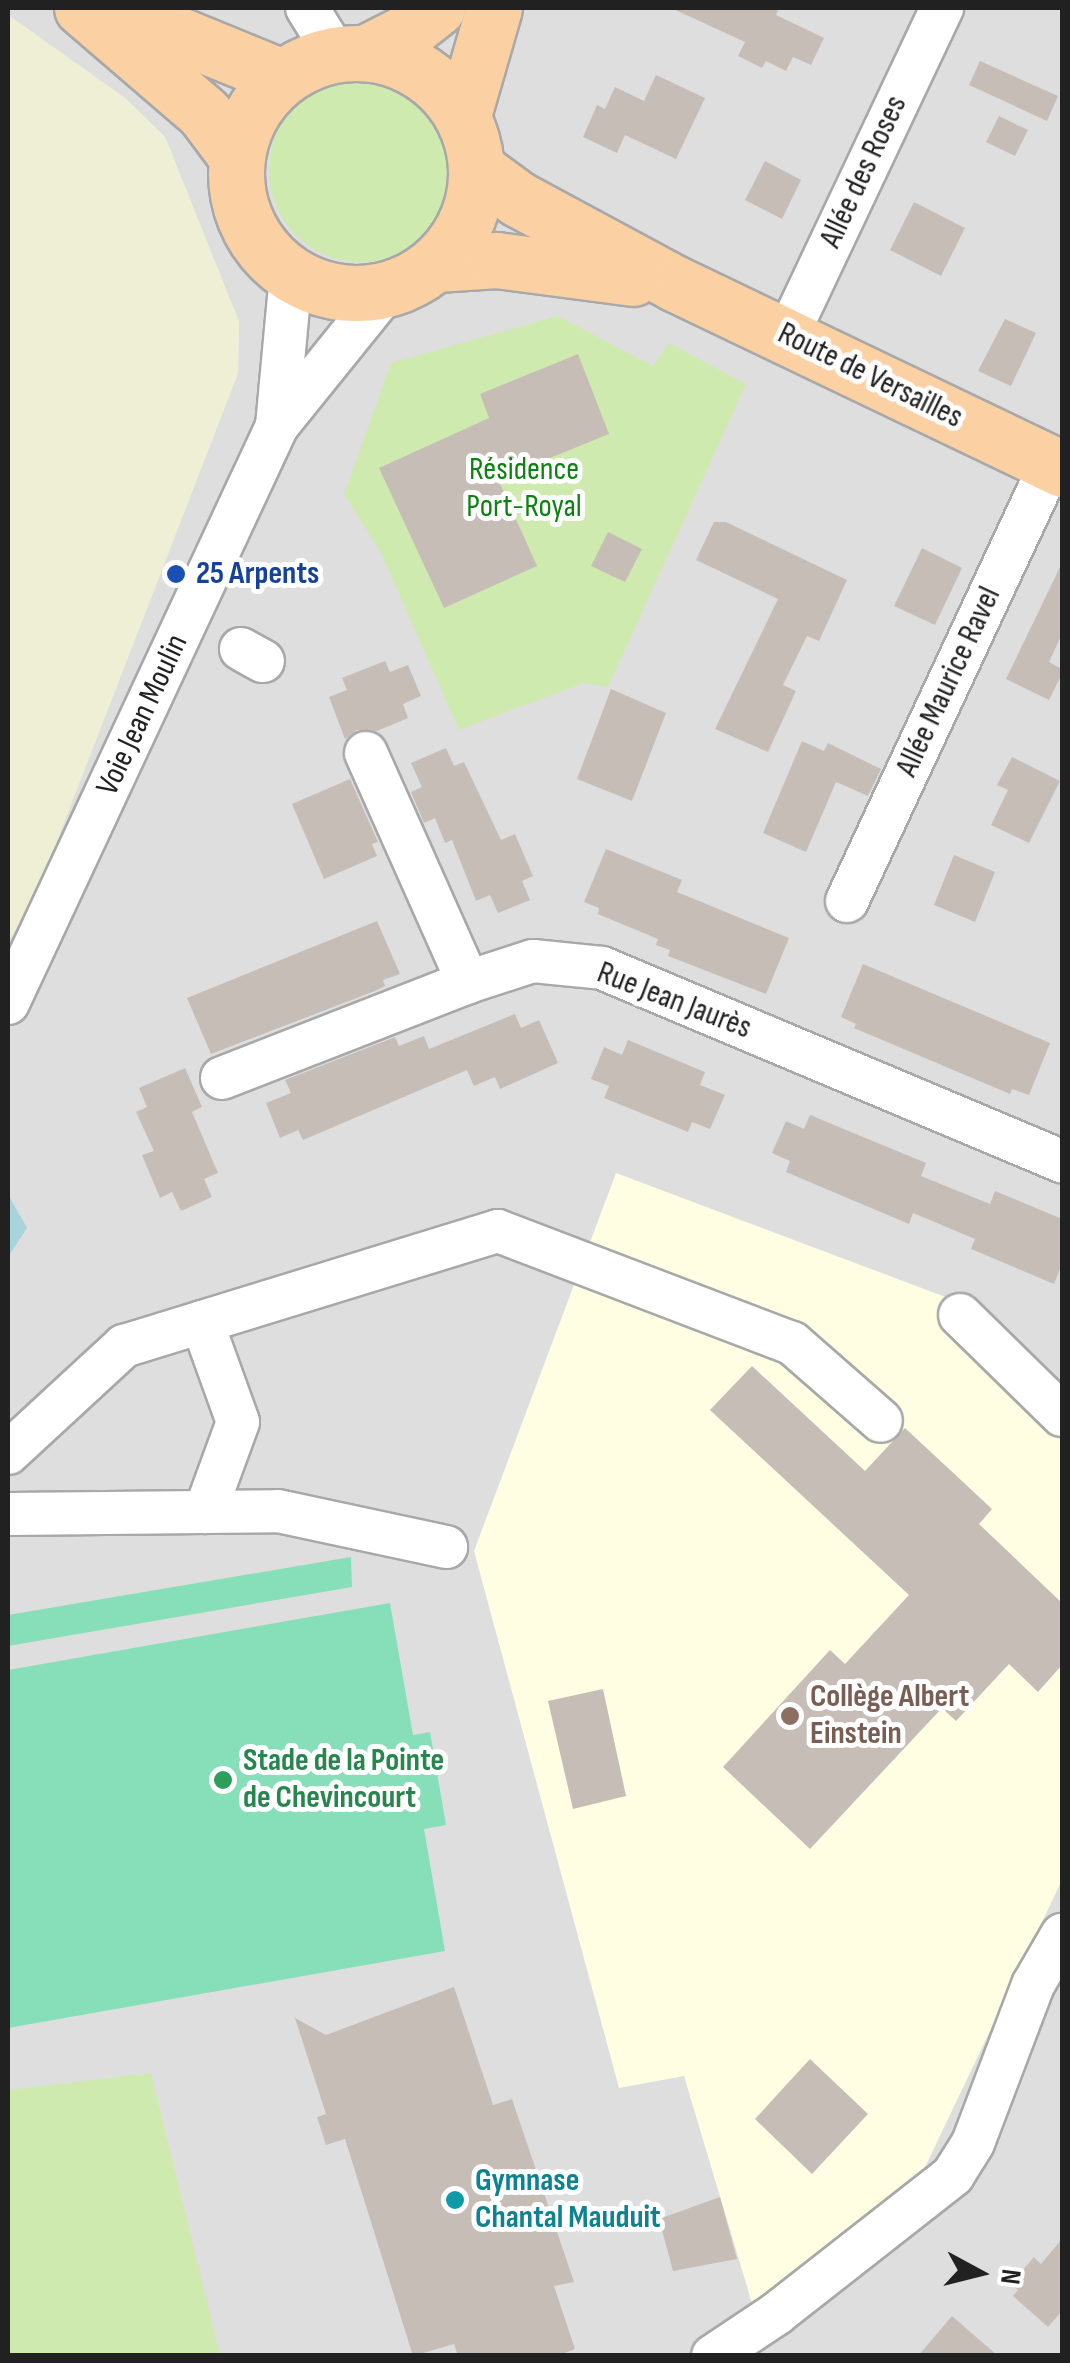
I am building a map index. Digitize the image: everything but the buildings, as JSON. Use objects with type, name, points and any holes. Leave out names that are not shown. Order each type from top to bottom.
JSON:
[{"type":"main road","points":[[82,8],[204,112],[236,156]]},
{"type":"main road","points":[[112,8],[282,77]]},
{"type":"main road","points":[[351,53],[398,59],[438,83],[462,115],[477,169],[472,207],[458,238],[436,264],[386,291],[358,295],[291,276],[268,256],[246,225],[236,189],[236,156],[252,110],[282,77],[405,33],[438,8]]},
{"type":"main road","points":[[462,115],[494,8]]},
{"type":"main road","name":"Route de Versailles","points":[[477,169],[518,199],[676,284],[1057,467]]},
{"type":"main road","name":"Route de Versailles","points":[[436,264],[497,260],[676,284]]},
{"type":"street","points":[[308,8],[351,53]]},
{"type":"street","name":"Allée des Roses","points":[[787,336],[942,8]]},
{"type":"street","name":"Voie Jean Moulin","points":[[277,426],[291,276]]},
{"type":"street","name":"Voie Jean Moulin","points":[[8,1003],[277,426],[386,291]]},
{"type":"street","name":"Allée Maurice Ravel","points":[[846,901],[1057,467]]},
{"type":"street","points":[[366,753],[468,982]]},
{"type":"street","name":"Rue Jean Jaurès","points":[[222,1078],[468,982],[533,961],[602,968],[1062,1161]]},
{"type":"street","points":[[8,1453],[124,1346],[498,1231],[792,1344],[882,1420]]},
{"type":"street","points":[[960,1315],[1062,1415]]},
{"type":"street","points":[[202,1322],[238,1422],[205,1512]]},
{"type":"street","points":[[8,1514],[278,1511],[446,1547]]},
{"type":"street","points":[[713,2356],[776,2314],[952,2174],[973,2143],[1033,1985],[1062,1936]]},
{"type":"shaded area","points":[[8,8],[1062,8],[1062,2355],[8,2355],[8,942],[34,900],[238,373],[239,322],[165,137],[125,98],[8,15]]},
{"type":"shaded area","points":[[8,15],[125,98],[165,137],[239,322],[238,373],[34,900],[8,942]]},
{"type":"shaded area","name":"Collège Albert Einstein","points":[[616,1173],[972,1307],[1062,1393],[1062,1880],[917,2184],[754,2310],[684,2076],[619,2088],[474,1551]]},
{"type":"green space","points":[[361,78],[396,85],[426,105],[446,135],[453,170],[446,205],[426,235],[396,255],[361,262],[326,255],[296,235],[276,205],[269,170],[276,135],[296,105],[326,85]]},
{"type":"green space","name":"Résidence Port-Royal","points":[[558,316],[653,366],[669,343],[746,384],[608,687],[584,683],[459,730],[381,553],[344,494],[391,363]]},
{"type":"green space","points":[[351,1557],[352,1587],[8,1646],[8,1615]]},
{"type":"green space","name":"Stade de la Pointe de Chevincourt","points":[[390,1603],[413,1735],[430,1732],[446,1825],[424,1829],[445,1951],[8,2028],[8,1670]]},
{"type":"green space","points":[[151,2073],[220,2355],[8,2355],[8,2090]]},
{"type":"water","points":[[8,1194],[27,1228],[8,1257]]},
{"type":"place","name":"25 Arpents","points":[[176,574]]},
{"type":"place","name":"Collège Albert Einstein","points":[[790,1716]]},
{"type":"place","name":"Stade de la Pointe de Chevincourt","points":[[223,1780]]},
{"type":"place","name":"Gymnase Chantal Mauduit","points":[[455,2200]]}]
